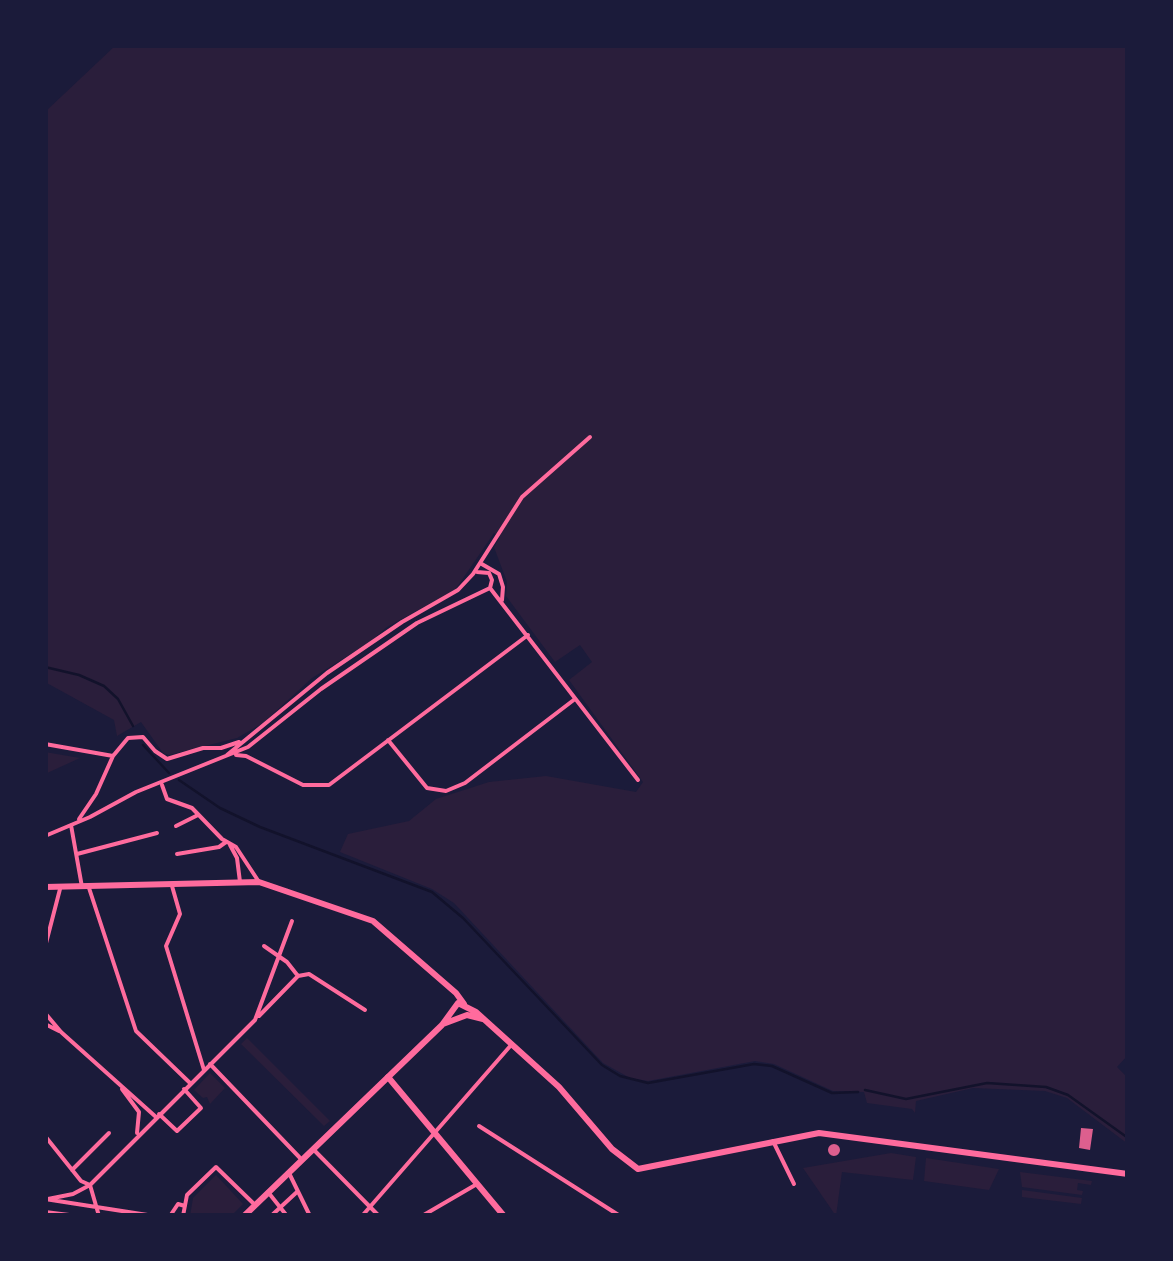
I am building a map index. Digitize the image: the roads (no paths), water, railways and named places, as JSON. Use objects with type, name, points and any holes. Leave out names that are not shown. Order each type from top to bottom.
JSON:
[{"type":"main road","points":[[45,887],[259,882],[373,921],[465,1006]]},
{"type":"main road","points":[[445,984],[454,1015],[484,1019]]},
{"type":"main road","points":[[244,1216],[442,1025],[458,1003],[484,1019],[559,1087],[612,1149],[632,1166],[647,1168],[804,1134],[829,1134],[1128,1174]]},
{"type":"main road","points":[[442,1025],[461,1016],[465,1006]]},
{"type":"main road","points":[[388,1077],[504,1216]]},
{"type":"main road","points":[[45,1213],[69,1216]]},
{"type":"street","points":[[221,758],[327,673],[458,590],[473,574],[522,497],[590,437]]},
{"type":"street","points":[[480,562],[499,574],[502,600]]},
{"type":"street","points":[[473,574],[482,570],[489,573],[490,588]]},
{"type":"street","points":[[490,588],[638,780]]},
{"type":"street","points":[[45,836],[136,792],[242,752],[321,688],[417,623],[490,588]]},
{"type":"street","points":[[242,752],[303,785],[318,788],[334,782],[528,635]]},
{"type":"street","points":[[388,740],[428,788],[446,790],[465,783],[576,698]]},
{"type":"street","points":[[79,819],[96,794],[113,756],[128,738],[144,736],[167,759],[246,739]]},
{"type":"street","points":[[45,744],[113,756]]},
{"type":"street","points":[[214,749],[221,758]]},
{"type":"street","points":[[162,783],[164,796],[170,802],[184,804],[226,842],[237,858],[240,882]]},
{"type":"street","points":[[176,826],[198,815]]},
{"type":"street","points":[[71,824],[85,887],[136,1031],[190,1083]]},
{"type":"street","points":[[77,854],[158,833]]},
{"type":"street","points":[[177,854],[226,842]]},
{"type":"street","points":[[226,842],[236,847],[259,882]]},
{"type":"street","points":[[172,886],[180,914],[166,946],[204,1070]]},
{"type":"street","points":[[45,947],[60,887]]},
{"type":"street","points":[[256,1020],[292,921]]},
{"type":"street","points":[[264,946],[298,976]]},
{"type":"street","points":[[154,1216],[45,1199],[72,1194],[90,1185],[298,976],[313,975],[365,1010]]},
{"type":"street","points":[[45,1012],[60,1032],[177,1132],[201,1108],[184,1089]]},
{"type":"street","points":[[45,1024],[60,1032]]},
{"type":"street","points":[[362,1216],[512,1044]]},
{"type":"street","points":[[210,1064],[302,1160]]},
{"type":"street","points":[[120,1085],[139,1112],[134,1139]]},
{"type":"street","points":[[479,1126],[620,1216]]},
{"type":"street","points":[[72,1170],[109,1133]]},
{"type":"street","points":[[45,1136],[81,1181],[90,1185]]},
{"type":"street","points":[[774,1141],[794,1184]]},
{"type":"street","points":[[313,1149],[379,1216]]},
{"type":"street","points":[[184,1216],[188,1195],[216,1167],[280,1208],[286,1216]]},
{"type":"street","points":[[289,1172],[310,1216]]},
{"type":"street","points":[[422,1216],[477,1184]]},
{"type":"street","points":[[90,1185],[99,1216]]},
{"type":"street","points":[[272,1216],[298,1192]]},
{"type":"street","points":[[170,1216],[178,1204],[186,1206]]},
{"type":"waterway","points":[[45,667],[104,686],[118,699],[133,726]]},
{"type":"waterway","points":[[143,745],[169,773]]},
{"type":"waterway","points":[[179,780],[220,808],[260,827],[432,892],[463,918],[602,1065],[620,1076],[648,1083],[754,1064],[772,1066],[832,1093],[858,1092]]},
{"type":"waterway","points":[[865,1090],[906,1099],[987,1083],[1046,1087],[1068,1095],[1128,1138]]}]
